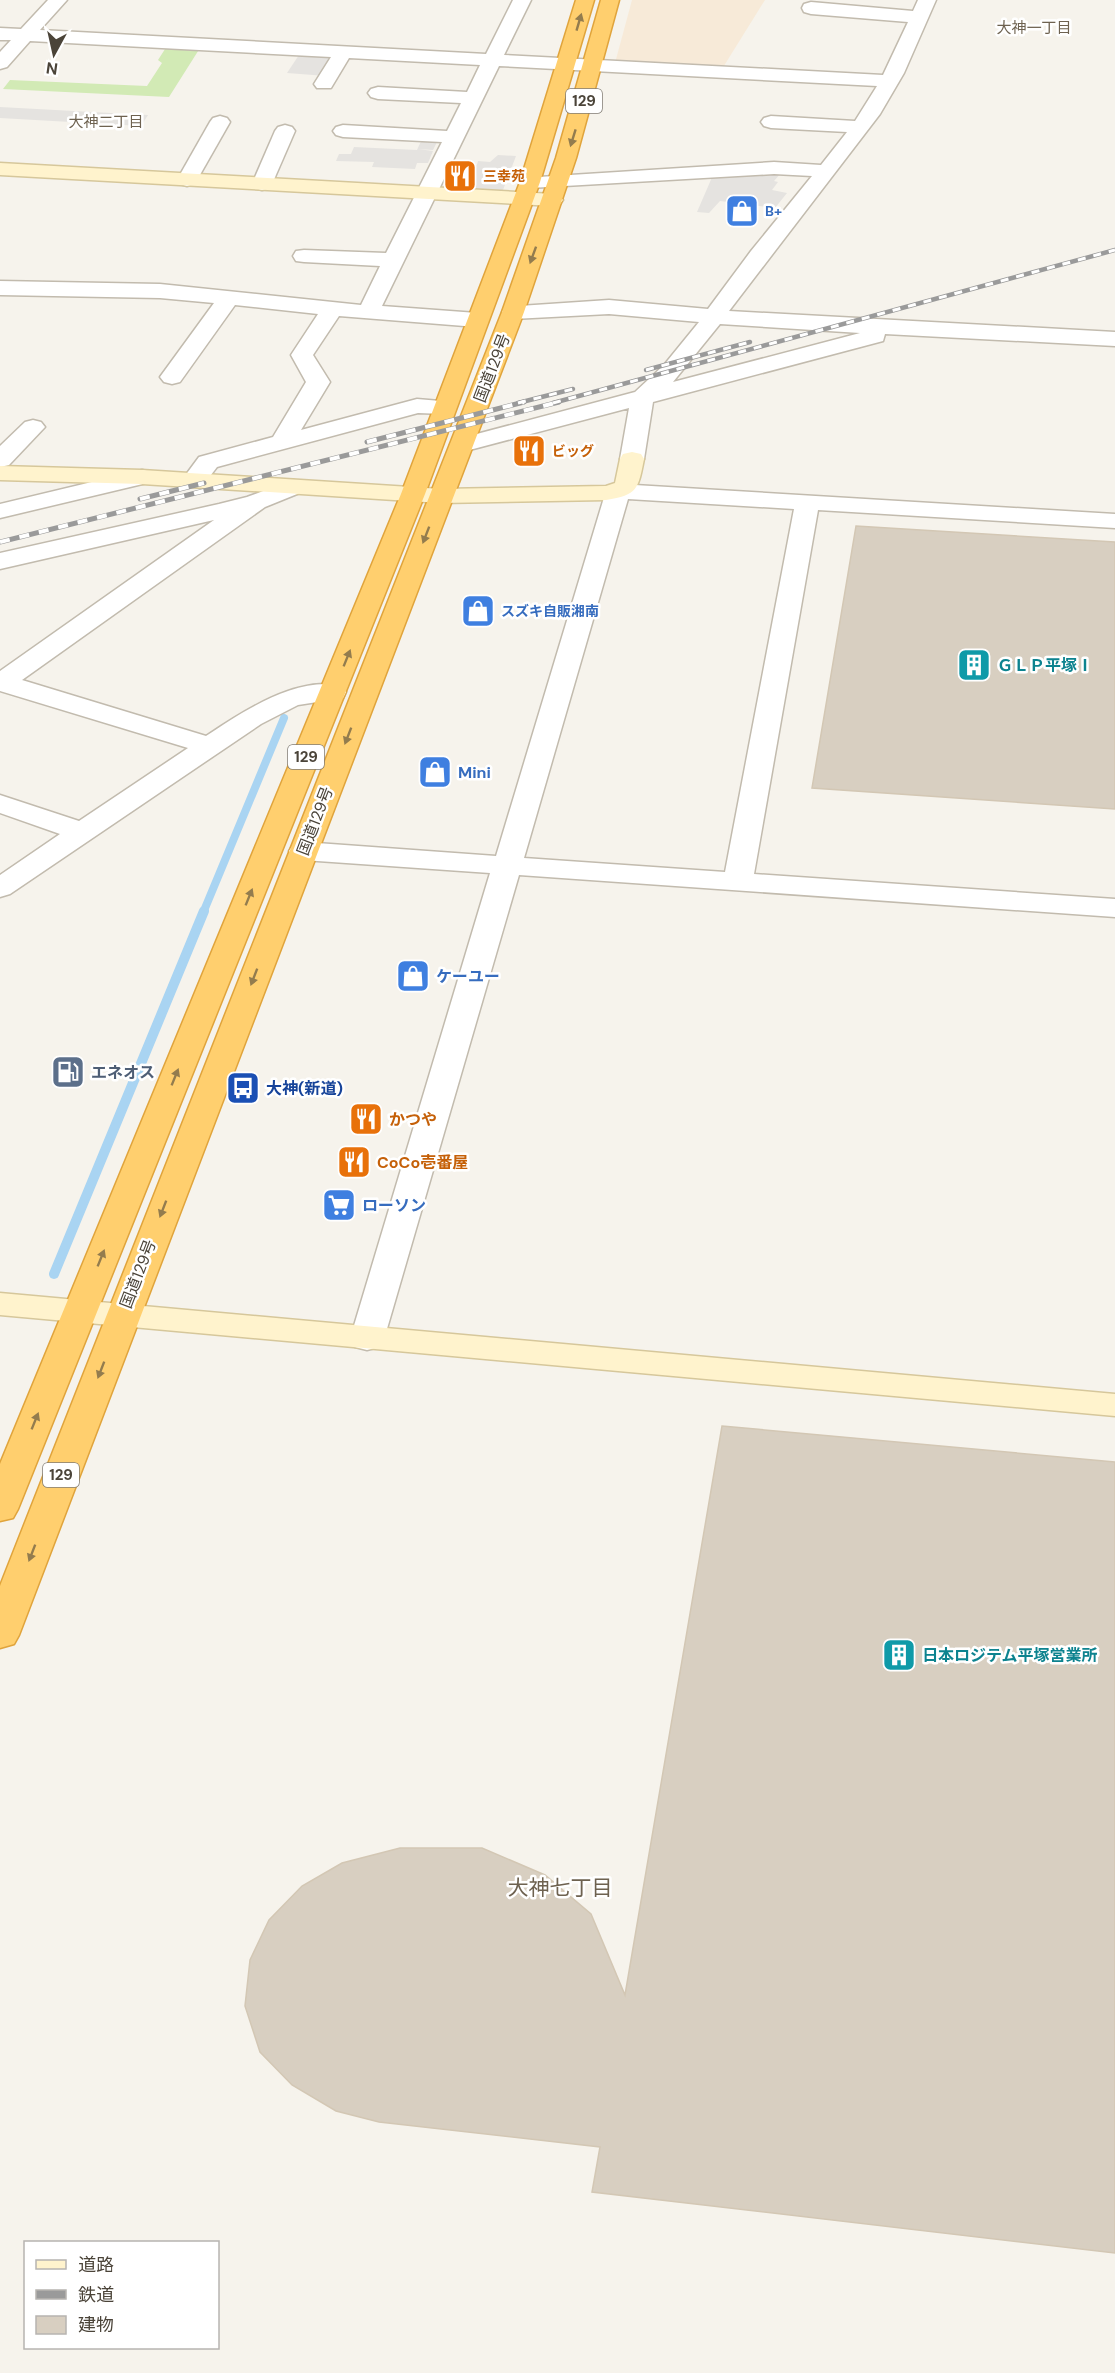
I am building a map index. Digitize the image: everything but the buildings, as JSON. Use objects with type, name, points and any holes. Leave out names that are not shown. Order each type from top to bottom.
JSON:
[{"type":"highway","name":"国道129号","points":[[0,1509],[413,494],[527,190],[585,0]]},
{"type":"highway","name":"国道129号","points":[[0,1635],[513,312],[557,191],[595,66],[610,0]]},
{"type":"street","points":[[0,63],[58,0]]},
{"type":"street","points":[[368,312],[522,0]]},
{"type":"street","points":[[367,1339],[618,491],[628,482],[642,398],[665,380],[692,349],[742,276],[870,115],[889,81],[923,8],[811,8]]},
{"type":"street","points":[[0,33],[492,62],[889,81]]},
{"type":"street","points":[[324,84],[343,53]]},
{"type":"street","points":[[784,96],[790,76]]},
{"type":"street","points":[[378,93],[474,98]]},
{"type":"street","points":[[187,180],[192,154],[220,122]]},
{"type":"street","points":[[771,122],[859,127]]},
{"type":"street","points":[[343,130],[454,136]]},
{"type":"street","points":[[262,184],[285,131]]},
{"type":"street","points":[[0,169],[426,193],[557,191],[774,168],[826,171]]},
{"type":"street","points":[[304,256],[394,260]]},
{"type":"street","points":[[0,288],[160,291],[368,312],[477,320]]},
{"type":"street","points":[[169,370],[220,329],[230,297]]},
{"type":"street","points":[[513,312],[609,307],[772,322],[1115,339]]},
{"type":"street","points":[[287,440],[285,437],[318,382],[302,355],[333,308]]},
{"type":"street","points":[[462,445],[906,328]]},
{"type":"street","points":[[194,480],[208,462],[417,406],[444,407]]},
{"type":"street","points":[[0,460],[33,427]]},
{"type":"street","points":[[0,473],[142,477],[441,496],[618,491],[1115,521]]},
{"type":"street","points":[[0,510],[142,477]]},
{"type":"street","points":[[0,561],[256,502],[293,487]]},
{"type":"street","points":[[1,682],[256,502]]},
{"type":"street","points":[[738,882],[807,503]]},
{"type":"street","points":[[1,682],[209,746]]},
{"type":"street","points":[[0,888],[251,718],[291,698],[333,692]]},
{"type":"street","points":[[0,803],[82,832]]},
{"type":"street","points":[[303,852],[1115,908]]},
{"type":"street","points":[[0,1304],[1115,1405]]},
{"type":"shaded area","points":[[632,0],[765,0],[722,69],[615,63]]},
{"type":"shaded area","points":[[301,52],[334,54],[326,76],[287,73]]},
{"type":"shaded area","points":[[0,107],[148,115],[141,126],[0,118]]},
{"type":"shaded area","points":[[423,137],[439,138],[433,150],[418,149],[433,151],[428,163],[417,163],[415,169],[372,167],[374,162],[336,161],[339,154],[351,154],[354,147],[417,150]]},
{"type":"shaded area","points":[[498,155],[516,156],[503,190],[443,189],[445,183],[472,182],[478,161],[490,162]]},
{"type":"shaded area","points":[[782,172],[774,181],[778,182],[772,190],[787,193],[775,208],[720,201],[709,213],[697,212],[713,175]]},
{"type":"green space","points":[[167,46],[200,48],[169,97],[3,89],[10,80],[147,86],[162,63],[158,60]]},
{"type":"waterway","points":[[203,913],[284,718]]},
{"type":"waterway","points":[[54,1274],[204,911]]},
{"type":"railway","points":[[553,403],[1115,250]]},
{"type":"railway","points":[[646,370],[750,342]]},
{"type":"railway","points":[[518,403],[573,389]]},
{"type":"railway","points":[[367,442],[524,402]]},
{"type":"railway","points":[[0,542],[559,402]]},
{"type":"railway","points":[[140,499],[204,483]]},
{"type":"place","name":"三幸苑","points":[[460,176]]},
{"type":"place","name":"B+","points":[[742,211]]},
{"type":"place","name":"ビッグ","points":[[529,451]]},
{"type":"place","name":"スズキ自販湘南","points":[[478,611]]},
{"type":"place","name":"ＧＬＰ平塚Ⅰ","points":[[974,665]]},
{"type":"place","name":"Mini","points":[[435,772]]},
{"type":"place","name":"ケーユー","points":[[413,976]]},
{"type":"place","name":"エネオス","points":[[68,1072]]},
{"type":"place","name":"大神(新道)","points":[[243,1088]]},
{"type":"place","name":"かつや","points":[[366,1119]]},
{"type":"place","name":"CoCo壱番屋","points":[[354,1162]]},
{"type":"place","name":"ローソン","points":[[339,1205]]},
{"type":"place","name":"日本ロジテム平塚営業所","points":[[899,1655]]},
{"type":"district","name":"大神一丁目","points":[[1034,28]]},
{"type":"district","name":"大神二丁目","points":[[106,122]]},
{"type":"district","name":"大神七丁目","points":[[560,1888]]}]
